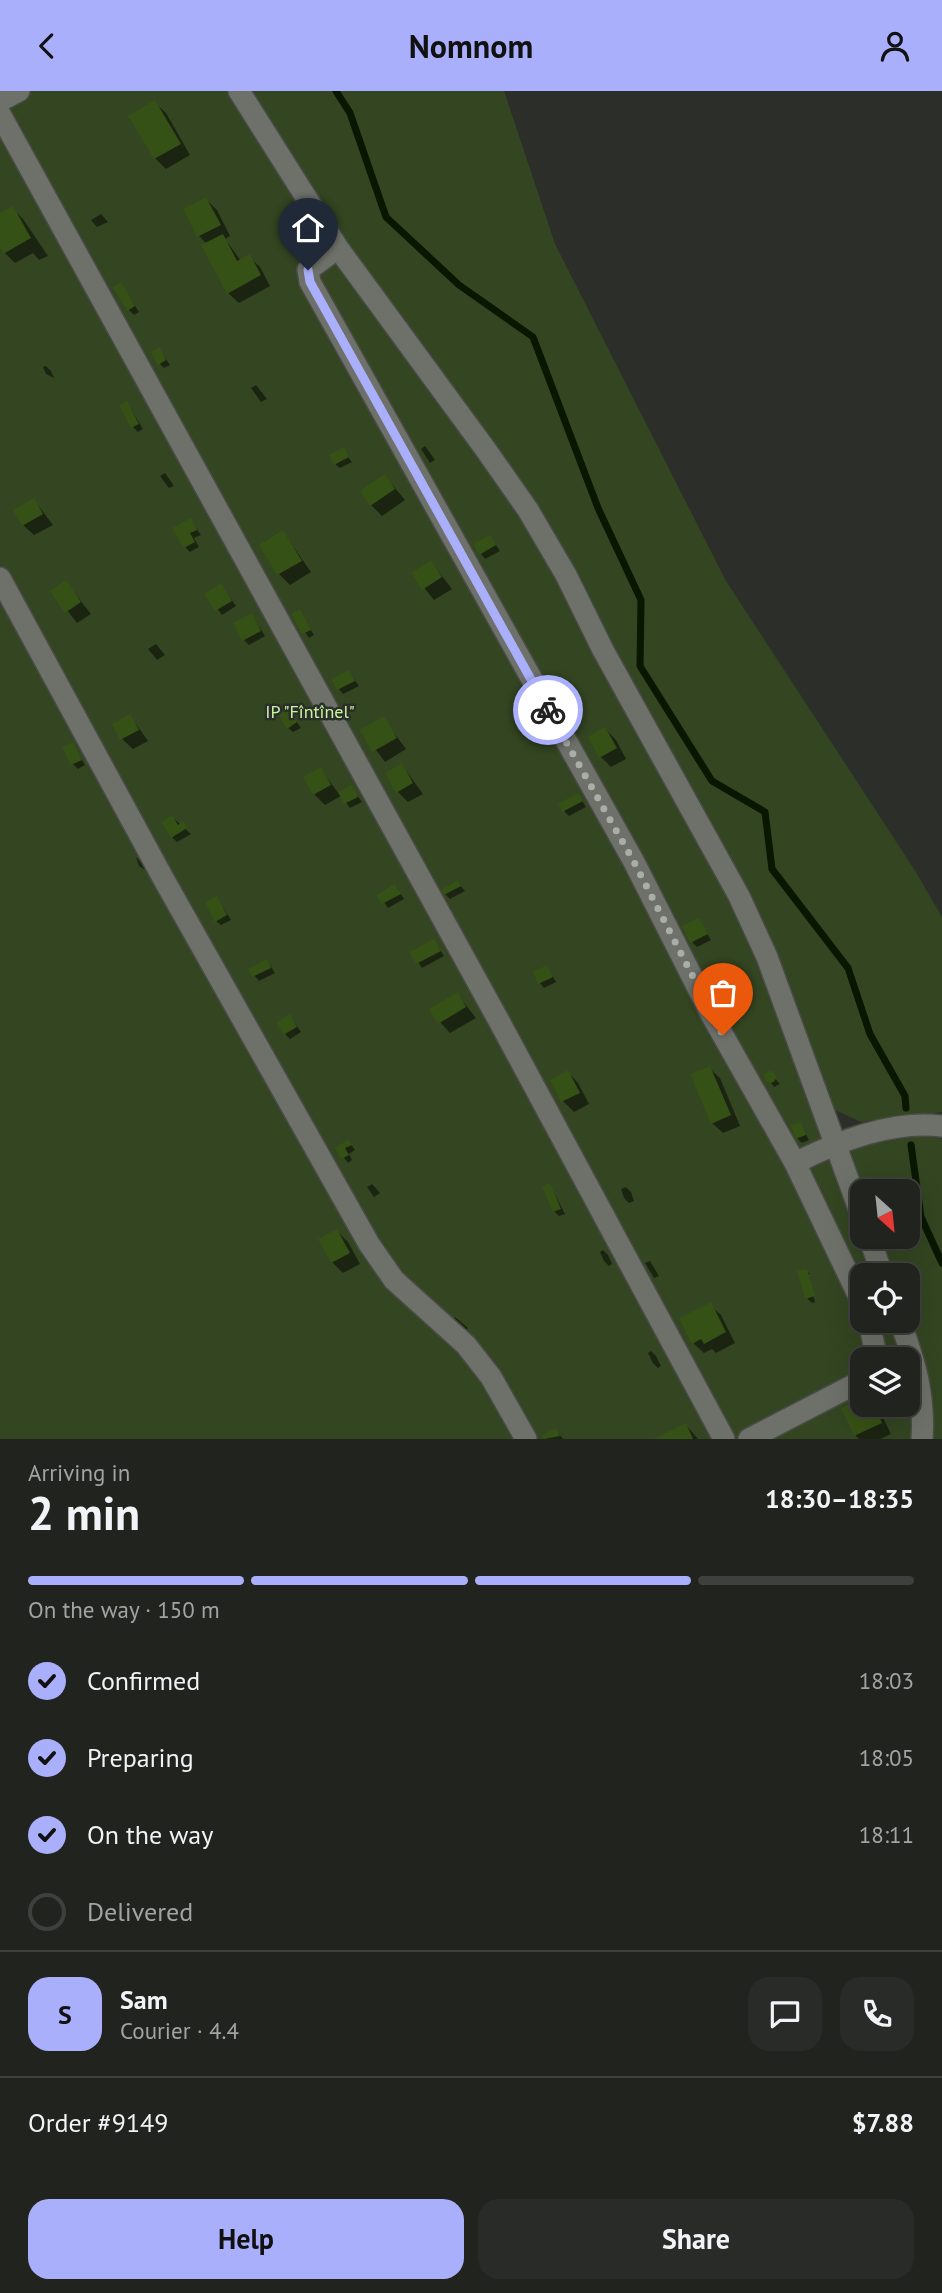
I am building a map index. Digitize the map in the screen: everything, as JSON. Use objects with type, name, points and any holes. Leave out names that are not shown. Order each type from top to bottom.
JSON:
[{"type":"street","points":[[0,101],[19,91]]},
{"type":"street","points":[[239,91],[338,248],[527,510],[566,575],[603,650],[739,897],[767,957],[850,1184]]},
{"type":"street","points":[[0,114],[499,1021],[724,1439]]},
{"type":"street","points":[[338,248],[308,270],[310,282],[634,862],[711,1014],[795,1163],[850,1278]]},
{"type":"street","points":[[0,578],[140,837],[369,1244],[394,1280],[466,1345],[491,1377],[526,1439]]},
{"type":"street","points":[[795,1163],[835,1143],[912,1125],[942,1126]]},
{"type":"street","points":[[904,1333],[914,1360],[924,1407],[922,1439]]},
{"type":"street","points":[[749,1439],[850,1387]]},
{"type":"green space","name":"IP \"Fîntînel\"","points":[[0,91],[504,91],[555,244],[726,581],[914,869],[942,917],[942,1112],[861,1122],[833,1109],[847,1148],[924,1135],[942,1139],[942,1439],[0,1439]]},
{"type":"building","points":[[155,100],[181,144],[154,159],[128,116]]},
{"type":"building","points":[[206,197],[221,225],[197,237],[183,209]]},
{"type":"building","points":[[13,206],[31,238],[3,254],[0,248],[0,213]]},
{"type":"building","points":[[223,234],[237,261],[250,254],[261,275],[227,294],[201,245]]},
{"type":"building","points":[[121,282],[135,306],[127,311],[113,287]]},
{"type":"building","points":[[160,347],[166,360],[158,365],[151,352]]},
{"type":"building","points":[[127,401],[139,424],[131,428],[119,405]]},
{"type":"building","points":[[344,447],[349,457],[334,465],[329,455]]},
{"type":"building","points":[[385,474],[395,489],[370,506],[360,491]]},
{"type":"building","points":[[34,498],[43,514],[22,526],[13,510]]},
{"type":"building","points":[[191,518],[197,530],[190,533],[195,542],[184,548],[172,528]]},
{"type":"building","points":[[283,530],[302,561],[277,575],[259,545]]},
{"type":"building","points":[[490,535],[496,545],[479,555],[473,544]]},
{"type":"building","points":[[431,560],[442,577],[422,590],[411,573]]},
{"type":"building","points":[[66,580],[81,602],[65,613],[50,591]]},
{"type":"building","points":[[221,583],[232,601],[215,611],[204,594]]},
{"type":"building","points":[[300,609],[311,630],[302,634],[291,614]]},
{"type":"building","points":[[252,613],[261,631],[242,641],[233,623]]},
{"type":"building","points":[[349,670],[355,681],[337,690],[331,679]]},
{"type":"building","points":[[289,708],[297,722],[287,729],[278,714]]},
{"type":"building","points":[[130,714],[139,730],[120,740],[112,724]]},
{"type":"building","points":[[384,716],[397,738],[372,752],[360,730]]},
{"type":"building","points":[[605,727],[617,748],[599,758],[588,737]]},
{"type":"building","points":[[73,742],[82,760],[71,765],[62,747]]},
{"type":"building","points":[[402,763],[413,783],[396,793],[385,773]]},
{"type":"building","points":[[321,767],[331,785],[313,795],[303,777]]},
{"type":"building","points":[[352,785],[358,797],[344,804],[338,792]]},
{"type":"building","points":[[578,793],[583,801],[562,812],[558,804]]},
{"type":"building","points":[[172,815],[178,825],[183,821],[187,828],[171,838],[161,822]]},
{"type":"building","points":[[458,880],[461,886],[444,895],[441,890]]},
{"type":"building","points":[[395,884],[401,894],[382,904],[376,895]]},
{"type":"building","points":[[217,896],[227,915],[215,922],[205,902]]},
{"type":"building","points":[[699,918],[708,934],[690,943],[682,926]]},
{"type":"building","points":[[434,939],[441,951],[416,964],[409,952]]},
{"type":"building","points":[[267,959],[271,968],[252,977],[248,969]]},
{"type":"building","points":[[547,965],[553,977],[538,984],[533,972]]},
{"type":"building","points":[[458,992],[466,1007],[438,1024],[429,1009]]},
{"type":"building","points":[[290,1014],[297,1027],[283,1035],[276,1022]]},
{"type":"building","points":[[710,1066],[731,1115],[711,1124],[690,1074]]},
{"type":"building","points":[[568,1070],[580,1093],[561,1102],[550,1080]]},
{"type":"building","points":[[770,1071],[776,1077],[770,1083],[764,1077]]},
{"type":"building","points":[[801,1122],[806,1135],[795,1139],[791,1125]]},
{"type":"building","points":[[349,1140],[352,1145],[345,1148],[349,1155],[341,1159],[335,1147]]},
{"type":"building","points":[[550,1183],[561,1209],[553,1212],[542,1186]]},
{"type":"building","points":[[337,1229],[350,1253],[331,1263],[318,1239]]},
{"type":"building","points":[[807,1269],[815,1296],[805,1299],[797,1271]]},
{"type":"building","points":[[711,1302],[726,1332],[704,1344],[701,1339],[692,1344],[679,1318]]},
{"type":"building","points":[[850,1404],[850,1417],[879,1417],[882,1423],[854,1436],[841,1408]]},
{"type":"building","points":[[686,1423],[693,1439],[653,1439]]},
{"type":"building","points":[[556,1428],[560,1436],[544,1439],[542,1435]]},
{"type":"waterway","points":[[336,91],[350,113],[386,217],[459,285],[533,337],[598,508],[641,600],[640,666],[712,781],[765,812],[772,869],[848,968],[870,1034],[905,1096],[906,1108]]},
{"type":"waterway","points":[[911,1145],[921,1217],[942,1263]]},
{"type":"way so far","points":[[548,710],[634,862],[723,1035]]},
{"type":"route","points":[[308,270],[310,282],[548,710]]}]
